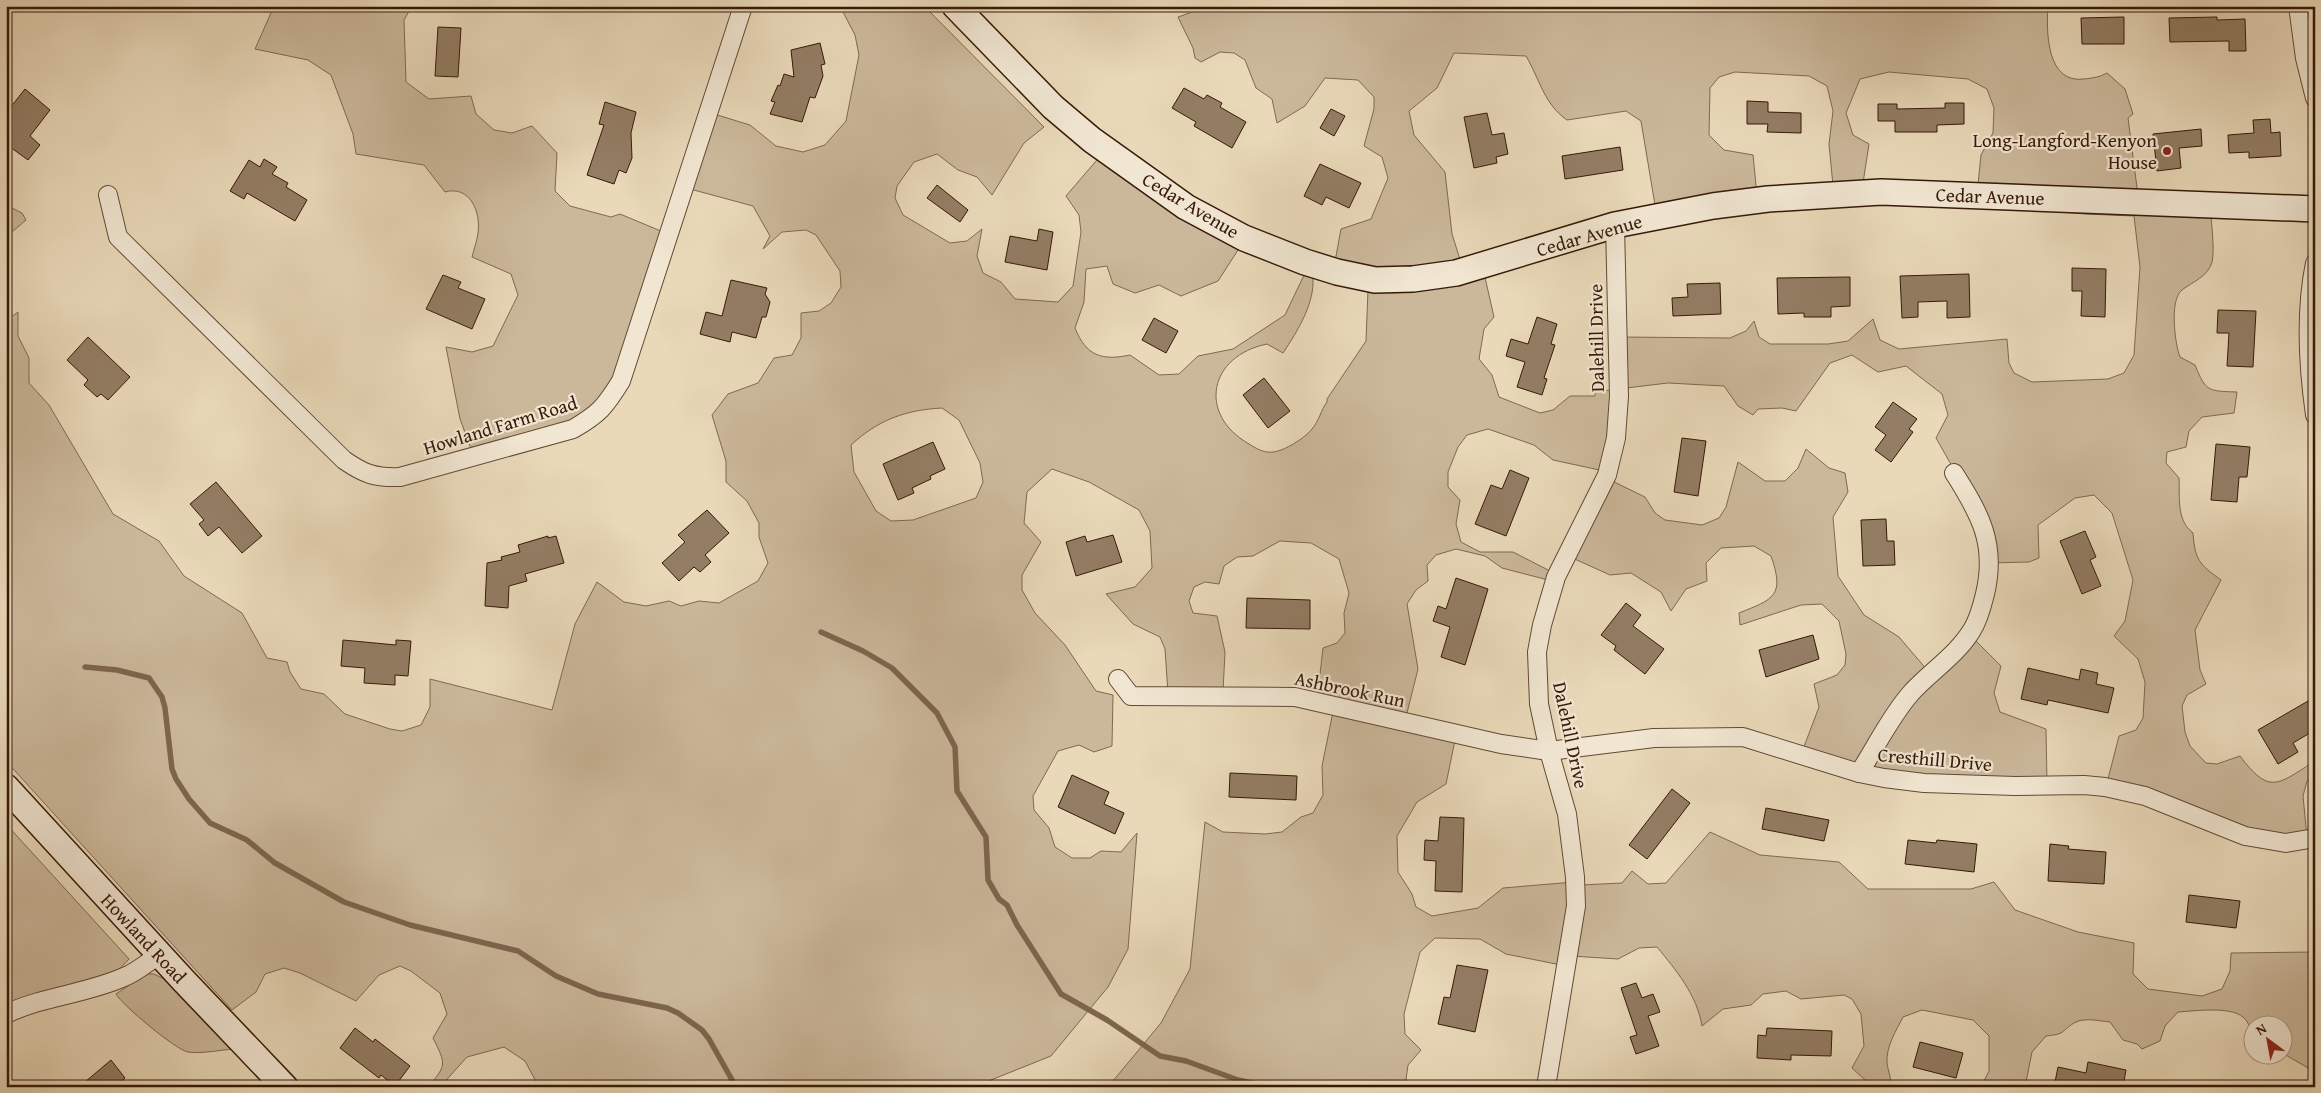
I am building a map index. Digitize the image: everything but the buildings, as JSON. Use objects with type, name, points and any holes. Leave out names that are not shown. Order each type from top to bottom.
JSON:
[{"type":"street","name":"Howland Farm Road","points":[[108,195],[118,237],[344,460],[360,472],[379,478],[400,477],[573,429],[595,416],[608,402],[621,381],[743,6]]},
{"type":"street","name":"Cedar Avenue","points":[[955,6],[1053,108],[1132,170],[1186,206],[1236,233],[1305,262],[1337,272],[1375,280],[1413,279],[1456,272],[1490,264],[1615,225],[1722,205],[1768,199],[1881,192],[2315,209]]},
{"type":"street","points":[[2298,6],[2305,58],[2315,98]]},
{"type":"street","name":"Dalehill Drive","points":[[1546,1087],[1576,906],[1575,877],[1567,814],[1549,751],[1536,679],[1542,625],[1556,577],[1607,475],[1616,438],[1619,396],[1615,225]]},
{"type":"street","points":[[2315,264],[2312,278],[2310,335],[2311,385],[2315,415]]},
{"type":"street","points":[[1859,773],[1892,718],[1911,693],[1954,653],[1972,630],[1981,610],[1990,564],[1986,535],[1973,504],[1954,473]]},
{"type":"street","name":"Ashbrook Run","points":[[1118,679],[1131,696],[1295,696],[1501,744],[1549,751]]},
{"type":"street","name":"Cresthill Drive","points":[[1549,751],[1654,738],[1743,737],[1859,773],[1924,783],[2015,786],[2084,784],[2145,796],[2244,836],[2286,844],[2315,838]]},
{"type":"street","name":"Howland Road","points":[[6,787],[285,1087]]},
{"type":"street","points":[[6,1014],[30,1004],[116,981],[160,954]]},
{"type":"shaded area","points":[[274,6],[412,6],[404,20],[406,82],[429,99],[471,96],[476,114],[494,130],[512,133],[532,126],[557,153],[555,191],[570,206],[611,217],[620,214],[668,234],[604,412],[476,462],[460,419],[446,347],[472,352],[493,346],[518,295],[511,274],[472,257],[478,236],[478,217],[472,202],[467,196],[461,192],[445,192],[424,165],[356,154],[353,134],[331,75],[308,60],[255,49]]},
{"type":"shaded area","points":[[831,6],[924,6],[1044,127],[1024,143],[992,195],[977,177],[958,170],[937,154],[914,162],[897,186],[895,198],[903,215],[950,243],[967,241],[982,229],[977,256],[983,273],[1001,282],[1015,299],[1058,302],[1073,286],[1081,232],[1079,215],[1066,196],[1102,154],[1239,243],[1238,250],[1218,281],[1181,296],[1159,285],[1135,293],[1113,284],[1107,266],[1086,269],[1084,302],[1075,328],[1084,345],[1096,354],[1111,357],[1130,355],[1159,375],[1179,374],[1198,356],[1233,349],[1285,315],[1305,273],[1312,272],[1312,293],[1309,304],[1300,325],[1283,353],[1267,344],[1247,351],[1232,360],[1222,373],[1217,387],[1217,402],[1222,417],[1232,432],[1257,449],[1264,452],[1272,452],[1293,444],[1312,429],[1327,399],[1366,341],[1368,290],[1332,278],[1341,229],[1371,219],[1388,178],[1382,157],[1364,146],[1374,109],[1374,97],[1358,80],[1325,78],[1305,106],[1277,123],[1272,99],[1256,88],[1245,60],[1234,53],[1220,52],[1201,62],[1195,58],[1193,48],[1178,17],[1198,10],[1200,6],[2048,6],[2051,54],[2062,74],[2072,78],[2084,79],[2107,73],[2125,89],[2133,114],[2128,118],[2140,211],[2211,211],[2212,262],[2207,272],[2178,295],[2174,312],[2176,342],[2180,357],[2195,365],[2205,385],[2214,390],[2237,392],[2234,413],[2202,417],[2189,431],[2186,447],[2167,452],[2166,463],[2179,478],[2181,515],[2193,533],[2197,556],[2208,570],[2221,580],[2195,630],[2200,670],[2206,684],[2187,695],[2182,706],[2185,732],[2190,746],[2206,763],[2217,764],[2240,756],[2250,769],[2267,781],[2283,780],[2315,761],[2315,776],[2307,781],[2303,796],[2307,837],[2274,842],[2107,783],[2119,736],[2136,730],[2143,718],[2145,682],[2138,659],[2114,636],[2125,621],[2133,580],[2112,513],[2094,495],[2075,498],[2038,525],[2039,558],[2029,562],[1989,563],[1953,468],[1936,438],[1948,415],[1942,394],[1906,366],[1878,372],[1852,355],[1830,363],[1796,411],[1782,408],[1758,409],[1753,415],[1738,406],[1724,386],[1668,383],[1618,389],[1627,412],[1614,438],[1604,471],[1553,460],[1534,445],[1488,429],[1467,435],[1458,447],[1448,472],[1448,487],[1460,500],[1456,524],[1461,542],[1480,552],[1513,552],[1554,573],[1552,581],[1502,568],[1485,556],[1456,549],[1436,555],[1427,565],[1428,581],[1416,590],[1407,604],[1418,669],[1405,721],[1455,740],[1446,784],[1417,802],[1397,836],[1398,872],[1412,894],[1416,907],[1432,916],[1478,908],[1503,888],[1574,882],[1581,885],[1622,883],[1632,871],[1648,884],[1666,883],[1710,832],[1760,855],[1839,862],[1868,889],[1971,889],[1994,882],[2015,910],[2078,932],[2134,943],[2133,974],[2148,989],[2202,996],[2222,989],[2230,971],[2231,953],[2315,952],[2315,1072],[2294,1060],[2294,1016],[2244,1016],[2244,1018],[2230,1011],[2202,1010],[2178,1012],[2165,1026],[2160,1041],[2142,1049],[2137,1044],[2123,1040],[2110,1022],[2078,1021],[2060,1033],[2046,1036],[2032,1052],[2025,1087],[1981,1087],[1989,1071],[1989,1036],[1973,1020],[1922,1010],[1903,1017],[1892,1039],[1887,1057],[1891,1081],[1890,1087],[1865,1087],[1865,1080],[1852,1068],[1864,1046],[1861,1014],[1852,999],[1844,995],[1801,999],[1786,991],[1763,994],[1751,1005],[1723,1009],[1702,1026],[1691,993],[1657,947],[1639,948],[1618,959],[1571,956],[1566,966],[1506,954],[1480,939],[1435,938],[1420,952],[1404,1014],[1405,1034],[1421,1050],[1408,1065],[1405,1087],[1108,1087],[1161,1023],[1190,969],[1205,822],[1223,832],[1265,834],[1282,832],[1301,817],[1313,813],[1323,795],[1322,766],[1334,707],[1317,700],[1323,648],[1337,643],[1345,633],[1344,613],[1349,593],[1339,559],[1311,543],[1280,541],[1253,556],[1237,557],[1224,566],[1219,584],[1205,582],[1194,587],[1189,601],[1193,613],[1217,616],[1225,652],[1223,691],[1168,693],[1165,649],[1160,637],[1133,624],[1106,594],[1135,587],[1152,568],[1150,531],[1139,510],[1089,482],[1052,469],[1027,492],[1024,523],[1041,542],[1022,575],[1022,590],[1035,613],[1065,645],[1096,691],[1113,695],[1112,746],[1094,752],[1079,745],[1058,751],[1033,796],[1034,810],[1049,828],[1055,847],[1072,858],[1090,858],[1101,851],[1121,852],[1137,833],[1128,949],[1108,987],[1051,1056],[986,1082],[982,1087],[539,1087],[525,1061],[504,1047],[467,1057],[440,1087],[428,1087],[439,1074],[443,1064],[433,1038],[447,1014],[440,993],[411,971],[400,966],[379,975],[356,1001],[300,973],[284,968],[265,974],[256,992],[232,1010],[6,761],[6,321],[18,312],[18,336],[29,358],[29,383],[49,405],[113,514],[159,541],[184,576],[242,613],[267,658],[287,662],[290,672],[301,689],[324,694],[345,714],[390,729],[402,731],[421,725],[430,707],[430,679],[552,710],[575,624],[597,582],[624,602],[646,606],[669,601],[681,606],[699,601],[719,603],[758,581],[768,563],[759,537],[759,523],[747,501],[726,482],[726,461],[712,415],[728,394],[758,383],[774,358],[792,355],[801,338],[801,313],[819,311],[831,303],[841,287],[840,271],[816,235],[806,230],[782,232],[763,249],[770,236],[753,206],[690,189],[714,114],[750,125],[776,146],[803,152],[825,145],[846,121],[859,55],[855,35],[843,12]],"holes":[[[1454,53],[1526,56],[1553,107],[1567,120],[1626,111],[1641,121],[1657,217],[1758,206],[1753,155],[1724,150],[1709,135],[1710,88],[1719,77],[1735,72],[1809,76],[1827,86],[1833,111],[1829,144],[1834,196],[1861,196],[1869,144],[1853,135],[1846,113],[1860,79],[1889,72],[1968,79],[1987,89],[1994,108],[1993,133],[1981,155],[1976,204],[2085,214],[2134,216],[2140,267],[2134,355],[2124,373],[2108,379],[2032,382],[2014,373],[2009,363],[2007,339],[1899,349],[1880,340],[1873,319],[1848,341],[1828,344],[1770,344],[1759,337],[1754,321],[1746,331],[1730,338],[1621,337],[1617,389],[1595,392],[1595,396],[1570,396],[1553,410],[1540,413],[1499,397],[1492,375],[1479,359],[1484,329],[1494,317],[1484,273],[1465,275],[1452,234],[1445,172],[1414,135],[1409,111],[1437,88]],[[942,408],[959,420],[980,463],[983,482],[976,498],[913,520],[891,521],[876,511],[854,472],[851,445],[861,436],[882,423],[916,411]]]},
{"type":"shaded area","points":[[6,205],[22,213],[26,220],[6,237]]},
{"type":"shaded area","points":[[1806,449],[1829,468],[1845,473],[1848,492],[1833,517],[1838,576],[1864,615],[1899,637],[1928,671],[1970,635],[2001,666],[1994,693],[2000,712],[2046,729],[2047,782],[1936,782],[1802,752],[1819,707],[1814,684],[1837,675],[1845,665],[1846,654],[1839,621],[1822,604],[1801,605],[1740,625],[1739,613],[1761,604],[1773,594],[1776,588],[1777,580],[1771,556],[1754,546],[1721,548],[1706,563],[1707,581],[1686,589],[1671,611],[1661,592],[1631,573],[1610,575],[1566,555],[1610,480],[1645,497],[1655,513],[1665,520],[1702,525],[1719,518],[1726,507],[1738,462],[1765,481],[1785,481],[1798,468]]},
{"type":"shaded area","points":[[6,824],[129,959],[109,980],[6,1006]]},
{"type":"shaded area","points":[[146,974],[154,974],[166,980],[234,1049],[188,1052],[173,1044],[138,1017],[116,994]]},
{"type":"waterway","points":[[821,632],[863,651],[892,668],[937,713],[955,747],[957,791],[986,837],[988,880],[999,899],[1007,905],[1017,925],[1061,994],[1107,1020],[1160,1056],[1186,1061],[1238,1080],[1270,1087]]},
{"type":"waterway","points":[[85,667],[117,670],[149,678],[162,697],[165,708],[172,769],[176,779],[189,799],[210,823],[247,840],[275,863],[344,902],[410,925],[518,951],[556,976],[598,994],[667,1008],[678,1013],[702,1030],[736,1087]]},
{"type":"place","name":"Long-Langford-Kenyon House","points":[[2167,151]]}]
